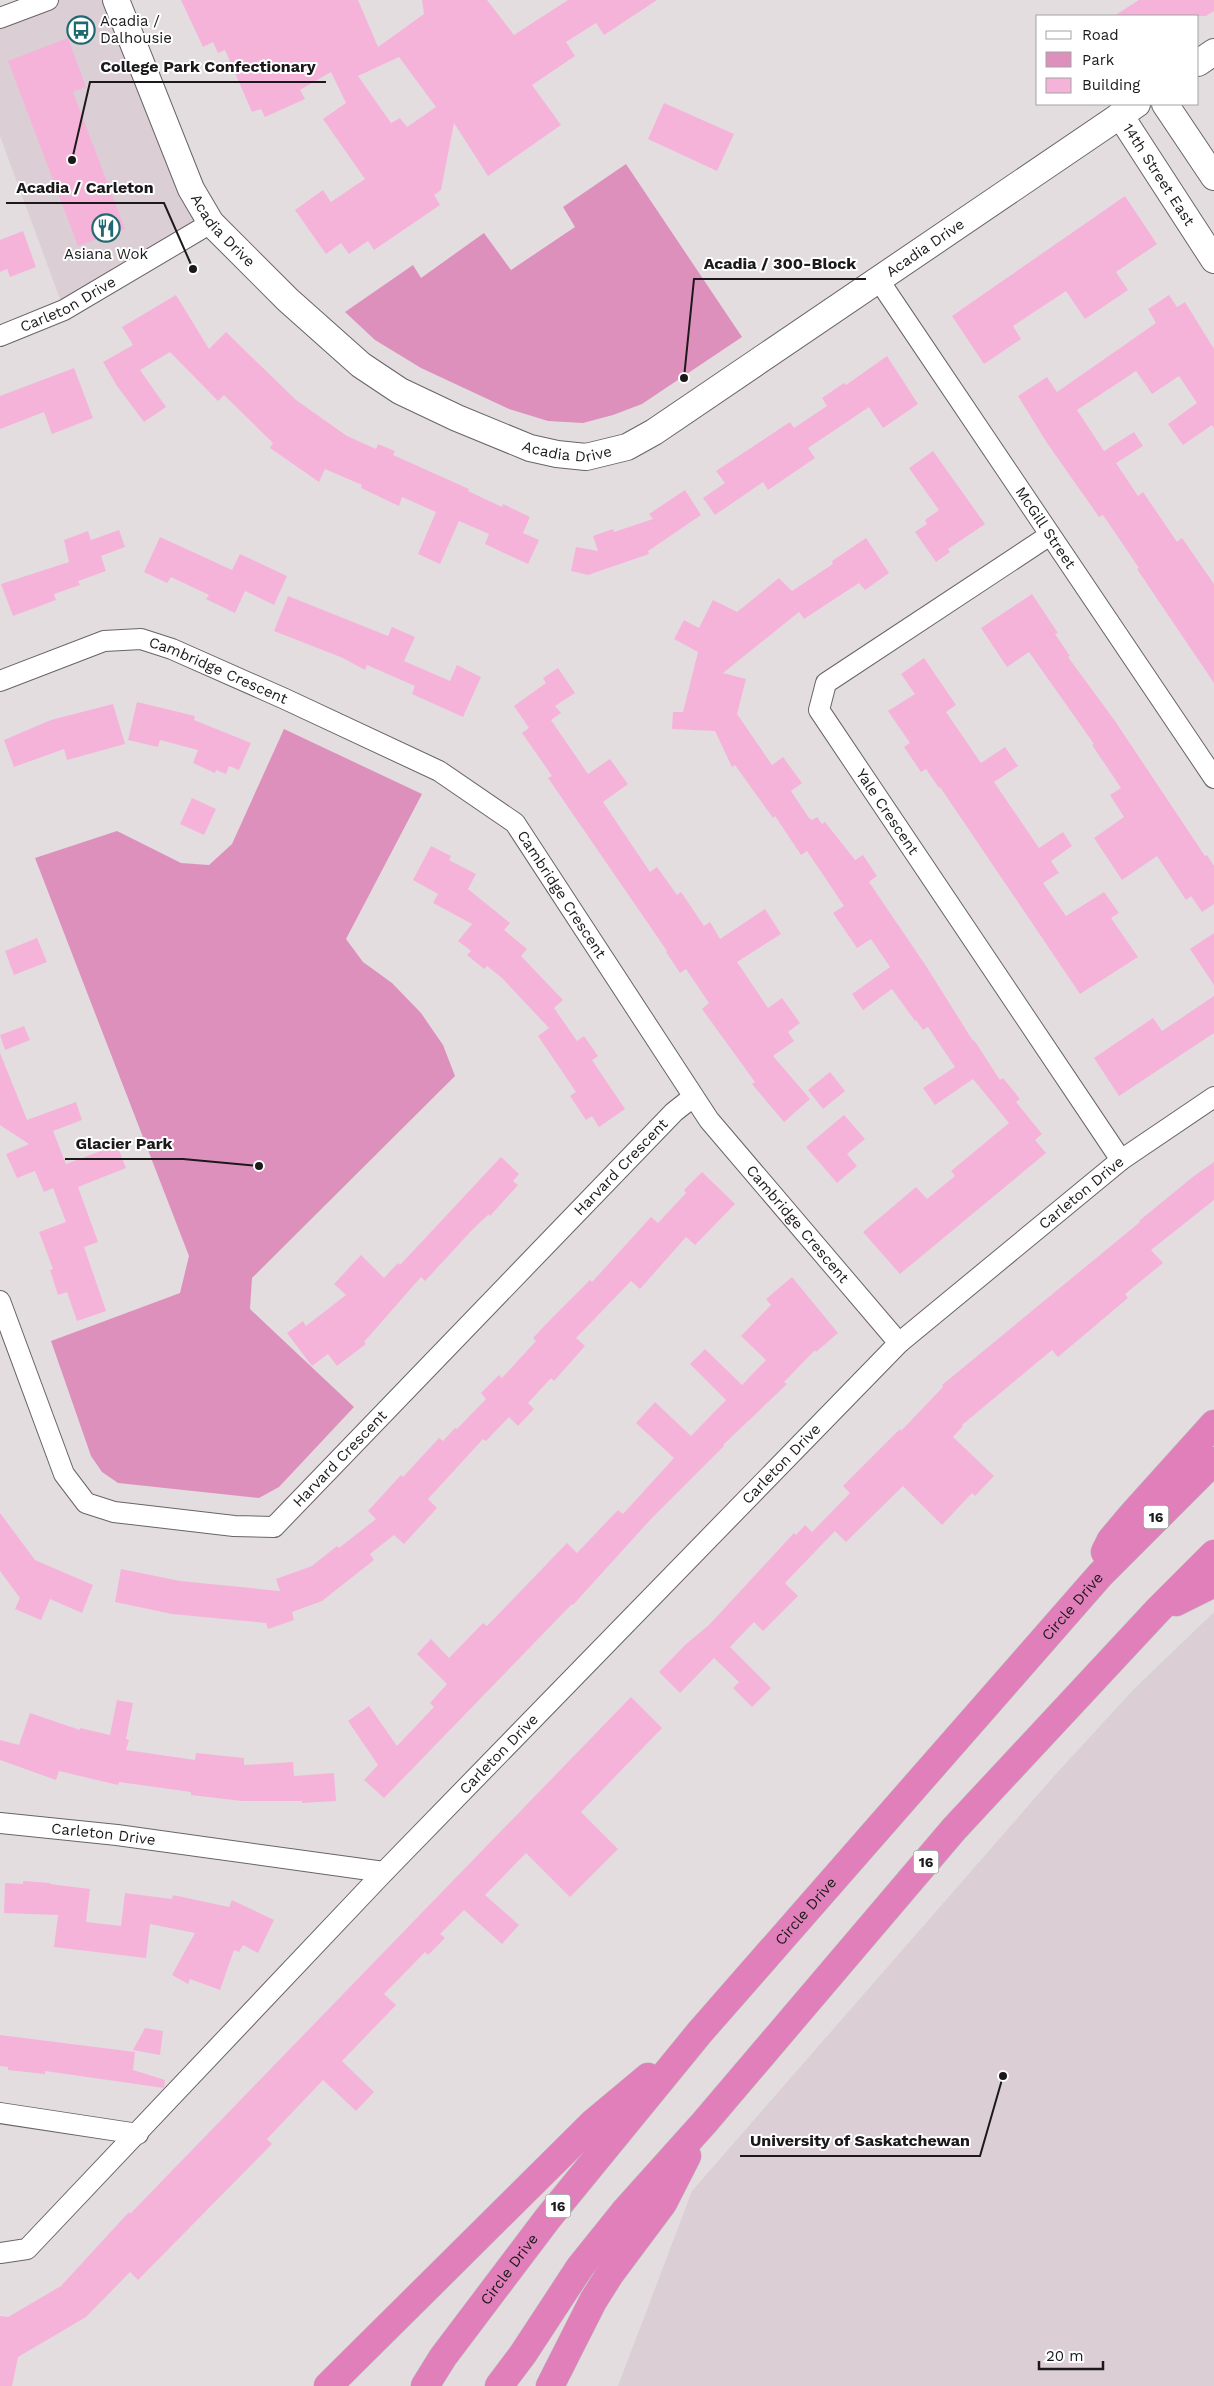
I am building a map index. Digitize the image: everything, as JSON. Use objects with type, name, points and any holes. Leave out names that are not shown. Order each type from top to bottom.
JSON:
[{"type":"highway","points":[[1100,1575],[1102,1562],[1111,1540],[1214,1424]]},
{"type":"highway","name":"Circle Drive","points":[[425,2386],[443,2358],[548,2218],[700,2032],[1100,1575],[1214,1461]]},
{"type":"highway","name":"16","points":[[499,2386],[523,2354],[580,2267],[625,2211],[704,2123],[954,1829],[1158,1610],[1214,1554]]},
{"type":"highway","points":[[1158,1610],[1214,1583]]},
{"type":"highway","points":[[328,2386],[593,2123],[700,2032]]},
{"type":"highway","points":[[550,2386],[579,2327],[606,2281],[663,2203],[704,2123]]},
{"type":"street","points":[[0,18],[48,0]]},
{"type":"street","name":"Acadia Drive","points":[[116,0],[191,189],[211,223],[288,300],[361,365],[400,391],[530,448],[586,458],[626,447],[654,432],[1129,109]]},
{"type":"street","points":[[1199,62],[1214,52]]},
{"type":"street","points":[[1166,105],[1214,177]]},
{"type":"street","name":"14th Street East","points":[[1129,109],[1214,260]]},
{"type":"street","name":"Carleton Drive","points":[[0,336],[64,310],[211,223]]},
{"type":"street","name":"McGill Street","points":[[878,279],[1214,778]]},
{"type":"street","name":"Yale Crescent","points":[[1050,536],[826,683],[819,710],[1121,1160]]},
{"type":"street","name":"Cambridge Crescent","points":[[0,681],[104,640],[141,639],[172,649],[285,699],[448,776],[515,823],[693,1097],[710,1120],[899,1343]]},
{"type":"street","name":"Harvard Crescent","points":[[0,1301],[64,1474],[86,1503],[123,1513],[234,1526],[274,1527],[674,1112],[693,1097]]},
{"type":"street","name":"Carleton Drive","points":[[0,2253],[27,2249],[138,2134],[384,1872],[899,1343],[1121,1160],[1214,1097]]},
{"type":"street","name":"Carleton Drive","points":[[0,1823],[117,1835],[384,1872]]},
{"type":"street","points":[[0,2113],[138,2134]]},
{"type":"shaded area","points":[[49,0],[116,0],[211,223],[64,310],[0,136],[0,18]]},
{"type":"shaded area","points":[[1214,1612],[1214,2386],[618,2386],[692,2191],[1055,1775],[1134,1689]]},
{"type":"green space","points":[[626,164],[742,337],[642,404],[613,415],[583,423],[548,421],[509,409],[421,368],[375,340],[345,312],[413,265],[421,278],[484,233],[511,270],[575,227],[563,207]]},
{"type":"green space","points":[[284,729],[422,794],[346,939],[363,962],[392,983],[421,1013],[443,1045],[455,1076],[252,1278],[250,1309],[354,1407],[279,1487],[259,1498],[118,1483],[102,1472],[91,1456],[51,1341],[180,1293],[189,1256],[35,858],[117,831],[181,863],[209,865],[232,844]]},
{"type":"building","points":[[181,0],[358,0],[378,47],[424,14],[422,0],[487,0],[514,35],[568,0],[657,0],[604,35],[596,23],[566,42],[575,56],[532,85],[561,125],[488,176],[454,123],[441,190],[434,195],[440,205],[374,250],[368,241],[349,254],[341,243],[326,254],[295,210],[323,190],[331,202],[365,179],[323,119],[346,103],[331,72],[300,90],[305,99],[265,117],[261,109],[252,112],[225,50],[218,53],[213,42],[203,47]],"holes":[[[399,57],[436,107],[407,127],[400,118],[391,123],[358,76]]]},
{"type":"building","points":[[1139,0],[1214,0],[1214,11],[1206,16],[1116,15]]},
{"type":"building","points":[[68,38],[86,87],[73,92],[125,229],[78,246],[8,61]]},
{"type":"building","points":[[664,103],[734,134],[717,171],[648,139]]},
{"type":"building","points":[[1125,196],[1157,244],[1116,272],[1128,290],[1085,319],[1066,291],[1013,326],[1021,339],[984,364],[952,316]]},
{"type":"building","points":[[23,231],[36,267],[10,277],[7,269],[0,272],[0,240]]},
{"type":"building","points":[[176,295],[209,349],[226,332],[296,400],[347,436],[376,449],[378,444],[395,451],[393,455],[469,489],[468,491],[502,507],[503,504],[530,517],[523,533],[539,540],[528,564],[485,544],[489,534],[459,521],[440,564],[418,554],[436,512],[402,497],[399,506],[361,488],[362,485],[325,469],[319,482],[270,448],[273,443],[224,395],[218,401],[170,352],[140,370],[166,407],[144,422],[117,386],[103,362],[133,345],[122,327]]},
{"type":"building","points":[[1169,295],[1177,307],[1185,302],[1214,349],[1214,428],[1212,425],[1183,445],[1168,424],[1197,403],[1179,376],[1152,394],[1136,371],[1077,410],[1104,451],[1134,432],[1143,446],[1116,463],[1138,496],[1143,492],[1177,542],[1182,538],[1214,584],[1214,683],[1103,515],[1099,517],[1047,443],[1018,396],[1047,377],[1057,392],[1156,323],[1148,309]]},
{"type":"building","points":[[887,356],[918,404],[883,428],[869,407],[808,448],[815,458],[768,490],[763,482],[715,515],[703,498],[725,483],[716,471],[790,422],[794,428],[827,406],[822,398],[844,383],[846,385]]},
{"type":"building","points":[[74,368],[93,418],[52,434],[44,412],[0,429],[0,396]]},
{"type":"building","points":[[933,451],[985,524],[948,549],[950,552],[936,562],[915,532],[927,524],[925,520],[939,510],[909,468]]},
{"type":"building","points":[[685,490],[701,515],[648,551],[649,554],[588,575],[571,571],[576,547],[598,551],[593,536],[613,529],[614,532],[653,519],[649,514]]},
{"type":"building","points":[[119,530],[125,547],[101,556],[106,571],[78,581],[80,585],[54,594],[56,600],[13,616],[1,584],[69,562],[64,540],[88,531],[91,540]]},
{"type":"building","points":[[160,537],[232,570],[240,554],[287,576],[274,605],[245,591],[235,613],[206,599],[209,595],[171,577],[167,583],[144,572]]},
{"type":"building","points":[[866,538],[889,573],[865,590],[859,583],[804,619],[799,612],[723,673],[746,679],[737,714],[772,765],[783,757],[802,783],[791,791],[809,818],[812,820],[817,817],[822,824],[825,822],[855,860],[863,855],[877,876],[869,882],[1000,1080],[1003,1078],[1020,1099],[1016,1102],[1042,1134],[1035,1140],[1046,1153],[900,1274],[863,1232],[916,1187],[927,1199],[955,1176],[951,1171],[1009,1123],[973,1079],[935,1105],[923,1088],[955,1067],[928,1027],[923,1030],[892,989],[863,1010],[852,994],[890,967],[871,939],[857,948],[833,913],[844,906],[807,851],[801,855],[775,816],[773,818],[735,765],[732,767],[715,731],[672,729],[673,712],[683,712],[698,652],[674,639],[684,620],[699,628],[713,600],[737,612],[779,578],[792,591],[833,564],[832,561]]},
{"type":"building","points":[[1032,594],[1058,633],[1055,634],[1070,656],[1068,657],[1115,721],[1205,856],[1207,855],[1214,866],[1214,904],[1202,912],[1191,896],[1186,900],[1157,856],[1122,880],[1094,838],[1124,817],[1110,795],[1121,788],[1092,745],[1094,744],[1029,652],[1007,667],[981,628]]},
{"type":"building","points":[[288,596],[388,636],[392,627],[415,637],[404,661],[450,681],[457,665],[481,677],[463,717],[412,694],[415,686],[367,665],[365,670],[343,658],[274,631]]},
{"type":"building","points":[[924,658],[956,705],[946,712],[981,763],[1005,747],[1018,766],[994,782],[1039,848],[1063,832],[1072,846],[1051,861],[1059,873],[1043,883],[1066,916],[1104,892],[1119,913],[1111,918],[1138,957],[1080,994],[940,787],[926,769],[921,772],[904,747],[910,743],[888,711],[915,694],[901,674]]},
{"type":"building","points":[[558,668],[575,693],[555,706],[561,713],[551,720],[588,774],[610,759],[628,784],[603,802],[650,872],[657,867],[677,895],[681,892],[704,926],[710,922],[720,939],[765,909],[781,934],[737,962],[768,1008],[782,998],[800,1023],[788,1032],[794,1041],[773,1056],[810,1099],[784,1122],[752,1084],[755,1082],[702,1009],[709,1003],[686,969],[680,973],[667,951],[548,778],[552,776],[522,733],[529,728],[514,706],[546,683],[543,678]]},
{"type":"building","points":[[137,702],[195,716],[194,720],[251,743],[239,770],[229,766],[226,774],[216,770],[215,773],[193,763],[198,750],[160,740],[158,747],[128,740]]},
{"type":"building","points":[[113,704],[125,744],[67,760],[64,749],[14,767],[4,740],[51,720]]},
{"type":"building","points":[[192,798],[216,809],[204,835],[180,824]]},
{"type":"building","points":[[431,846],[451,856],[449,860],[476,874],[468,889],[510,923],[504,930],[527,949],[521,956],[563,1000],[554,1008],[577,1041],[584,1036],[598,1056],[592,1060],[625,1109],[599,1127],[592,1116],[586,1120],[570,1096],[576,1092],[538,1036],[549,1028],[502,978],[487,966],[484,969],[467,955],[471,951],[458,941],[472,924],[433,903],[438,894],[413,880]]},
{"type":"building","points":[[1214,933],[1214,985],[1190,949]]},
{"type":"building","points":[[37,938],[47,962],[14,975],[5,951]]},
{"type":"building","points":[[1214,996],[1214,1033],[1119,1096],[1094,1058],[1153,1018],[1162,1031]]},
{"type":"building","points":[[24,1026],[30,1040],[5,1050],[0,1035]]},
{"type":"building","points":[[0,1053],[27,1120],[76,1102],[82,1120],[53,1131],[66,1164],[117,1145],[126,1168],[78,1187],[98,1242],[84,1247],[106,1311],[77,1321],[67,1292],[58,1295],[50,1270],[53,1269],[39,1232],[66,1222],[53,1188],[44,1192],[35,1171],[17,1178],[6,1154],[29,1144],[0,1125]]},
{"type":"building","points":[[830,1072],[845,1091],[823,1109],[808,1090]]},
{"type":"building","points":[[844,1115],[865,1139],[847,1154],[857,1166],[837,1183],[806,1147]]},
{"type":"building","points":[[501,1157],[519,1174],[513,1181],[518,1185],[490,1216],[489,1214],[473,1229],[425,1281],[421,1277],[364,1342],[366,1344],[337,1366],[328,1354],[312,1366],[287,1333],[303,1321],[306,1326],[346,1295],[334,1284],[361,1255],[384,1278],[398,1263],[400,1265]]},
{"type":"building","points":[[1214,1162],[1214,1200],[1151,1250],[1163,1263],[1125,1294],[1128,1298],[1058,1357],[1052,1350],[962,1425],[953,1437],[994,1476],[975,1496],[972,1493],[942,1525],[903,1486],[846,1542],[835,1531],[785,1583],[798,1596],[763,1631],[754,1622],[730,1647],[771,1688],[752,1707],[733,1688],[739,1682],[714,1658],[680,1693],[659,1672],[685,1645],[709,1625],[794,1533],[796,1535],[805,1525],[812,1532],[850,1493],[843,1486],[900,1429],[901,1431],[943,1387],[942,1385],[1139,1221]]},
{"type":"building","points":[[702,1172],[735,1204],[695,1245],[686,1237],[640,1289],[631,1281],[576,1338],[585,1346],[554,1381],[551,1378],[528,1403],[534,1409],[518,1426],[509,1417],[486,1441],[483,1439],[428,1499],[437,1508],[404,1544],[394,1535],[370,1554],[374,1560],[322,1601],[292,1612],[294,1620],[268,1629],[266,1623],[172,1614],[115,1602],[121,1569],[180,1581],[280,1591],[276,1579],[312,1566],[337,1546],[339,1548],[376,1519],[368,1511],[439,1438],[443,1441],[486,1399],[481,1393],[499,1375],[502,1378],[536,1341],[533,1338],[551,1319],[590,1280],[592,1282],[651,1217],[658,1223],[686,1193],[684,1190]]},
{"type":"building","points":[[792,1277],[838,1333],[816,1352],[815,1350],[784,1382],[787,1384],[723,1445],[650,1520],[573,1605],[384,1798],[364,1780],[378,1765],[348,1721],[369,1706],[397,1746],[434,1707],[430,1703],[447,1684],[417,1654],[431,1639],[449,1658],[483,1623],[487,1626],[567,1543],[577,1553],[618,1510],[623,1514],[674,1458],[636,1423],[655,1402],[691,1436],[726,1400],[690,1364],[705,1349],[742,1385],[766,1360],[741,1336],[771,1305],[766,1299]]},
{"type":"building","points":[[0,1513],[35,1560],[93,1585],[82,1613],[50,1599],[41,1620],[15,1609],[20,1598],[0,1571]]},
{"type":"building","points":[[631,1697],[662,1728],[581,1812],[618,1849],[570,1897],[526,1853],[485,1895],[519,1925],[502,1944],[464,1910],[440,1934],[445,1938],[428,1955],[425,1952],[384,1994],[396,2005],[342,2061],[374,2092],[356,2111],[323,2080],[267,2139],[272,2144],[138,2280],[130,2272],[86,2317],[18,2357],[12,2386],[0,2386],[0,2316],[8,2317],[61,2286],[129,2212],[130,2214]]},
{"type":"building","points":[[117,1700],[133,1703],[126,1739],[129,1740],[126,1750],[195,1760],[196,1753],[244,1758],[244,1765],[293,1762],[294,1776],[334,1773],[336,1801],[302,1803],[302,1801],[242,1801],[191,1795],[191,1792],[119,1782],[118,1785],[59,1771],[56,1780],[0,1760],[0,1740],[19,1745],[30,1713],[80,1730],[80,1728],[110,1735]]},
{"type":"building","points":[[23,1881],[90,1889],[86,1922],[121,1926],[125,1893],[172,1899],[173,1895],[229,1907],[232,1900],[274,1920],[258,1953],[243,1945],[239,1952],[234,1950],[220,1990],[190,1979],[188,1984],[172,1975],[195,1933],[150,1924],[146,1958],[54,1947],[58,1915],[4,1913],[5,1883],[23,1884]]},
{"type":"building","points":[[145,2028],[163,2031],[160,2055],[133,2050]]},
{"type":"building","points":[[0,2035],[135,2052],[133,2070],[165,2080],[164,2088],[45,2071],[45,2074],[8,2070],[8,2067],[0,2066]]},
{"type":"place","name":"Acadia / Dalhousie","points":[[81,30]]},
{"type":"place","name":"College Park Confectionary","points":[[72,160]]},
{"type":"place","name":"Asiana Wok","points":[[106,228]]},
{"type":"place","name":"Acadia / Carleton","points":[[193,269]]},
{"type":"place","name":"Acadia / 300-Block","points":[[684,378]]},
{"type":"place","name":"Glacier Park","points":[[259,1166]]},
{"type":"place","name":"University of Saskatchewan","points":[[1003,2076]]}]
